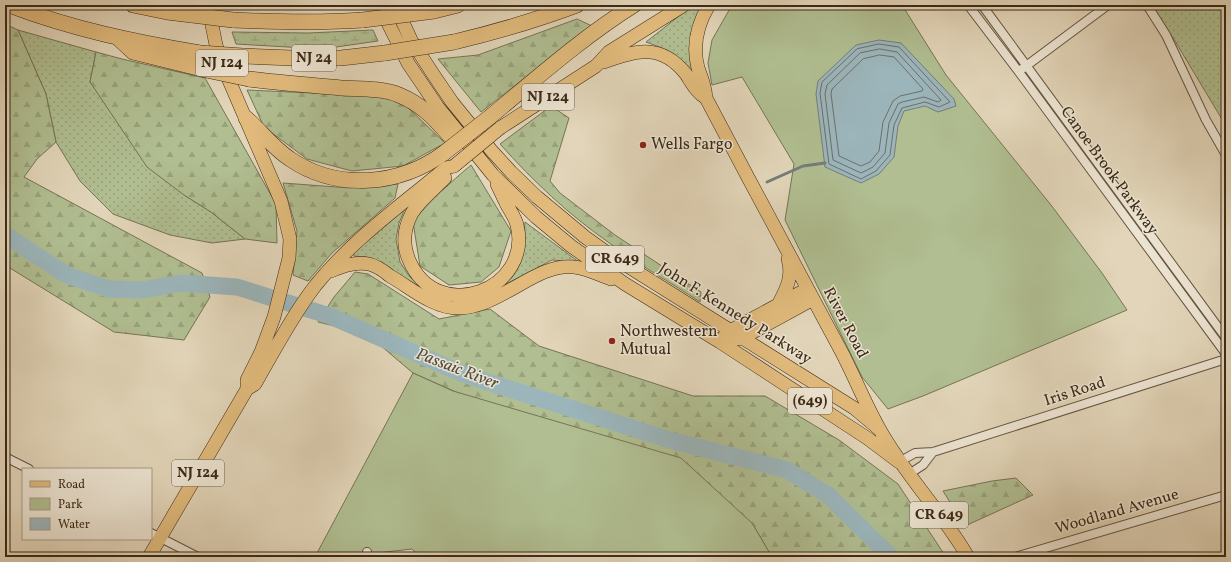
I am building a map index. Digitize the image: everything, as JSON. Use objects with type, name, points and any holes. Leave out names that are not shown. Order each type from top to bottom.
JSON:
[{"type":"highway","name":"NJ 24","points":[[9,5],[70,25],[118,38],[200,53],[293,58],[333,58],[385,53],[454,42],[540,19],[577,5]]},
{"type":"highway","name":"NJ 24","points":[[133,5],[167,12],[233,20],[302,22],[363,20],[434,11],[458,5]]},
{"type":"highway","points":[[246,118],[259,129],[276,148],[291,160],[311,170],[336,178],[361,181],[386,179],[398,176],[424,167],[444,153],[496,122],[578,43],[634,5]]},
{"type":"highway","points":[[118,38],[133,52],[250,79],[288,84],[377,90],[398,94],[416,103],[425,110],[448,135],[460,136]]},
{"type":"main road","name":"NJ 124","points":[[208,5],[216,44],[222,64],[281,200],[290,239],[289,258],[274,317],[262,352],[247,380],[247,389]]},
{"type":"main road","name":"John F. Kennedy Parkway","points":[[379,5],[408,63],[437,106],[493,175],[536,217],[571,246],[625,284],[720,342],[867,438],[900,462]]},
{"type":"main road","name":"John F. Kennedy Parkway","points":[[395,5],[411,40],[445,92],[491,150],[511,172],[555,213],[610,255],[854,408],[879,429]]},
{"type":"main road","name":"NJ 124","points":[[148,557],[156,535],[247,389],[255,384],[289,326],[315,286],[345,254],[381,220],[446,168],[454,166],[496,122],[596,66],[609,52],[684,5]]},
{"type":"main road","name":"River Road","points":[[709,5],[698,28],[695,49],[699,69],[705,85],[706,98],[853,374],[879,429],[900,462],[958,540],[968,557]]},
{"type":"main road","name":"River Road","points":[[596,66],[634,52],[649,52],[661,55],[673,61],[686,74],[699,93],[706,98]]},
{"type":"main road","points":[[454,166],[451,173],[418,204],[412,212],[405,231],[404,239],[408,258],[415,272],[427,284],[440,292],[447,294],[469,295],[483,290],[503,276],[509,270],[513,262],[517,248],[517,225],[493,175]]},
{"type":"main road","points":[[779,303],[788,287],[791,272],[790,264],[782,242]]},
{"type":"main road","points":[[326,274],[352,264],[369,264],[378,268],[428,300],[447,307],[458,308],[480,305],[544,273],[562,266],[584,269],[625,284]]},
{"type":"main road","points":[[720,342],[730,331],[779,303],[810,294]]},
{"type":"main road","points":[[720,342],[742,338],[810,294]]},
{"type":"street","name":"Canoe Brook Parkway","points":[[968,5],[1226,354]]},
{"type":"street","name":"Canoe Brook Parkway","points":[[982,5],[1226,338]]},
{"type":"street","points":[[1018,72],[1108,5]]},
{"type":"street","points":[[1147,5],[1166,35],[1206,120],[1226,155]]},
{"type":"street","name":"Iris Road","points":[[900,462],[915,453],[933,452],[1226,359]]},
{"type":"street","name":"Iris Road","points":[[909,474],[923,464],[933,452]]},
{"type":"street","points":[[5,457],[27,468]]},
{"type":"street","name":"Woodland Avenue","points":[[1016,557],[1226,495]]},
{"type":"street","points":[[156,535],[198,557]]},
{"type":"green space","points":[[693,5],[702,5],[693,73],[673,55],[662,48],[646,42]]},
{"type":"green space","points":[[732,5],[902,5],[946,75],[1051,205],[1102,273],[1127,310],[923,396],[888,409],[862,377],[785,220],[794,164],[742,77],[712,85],[708,63],[712,40]]},
{"type":"green space","points":[[1151,5],[1226,5],[1226,126],[1175,41]]},
{"type":"green space","points":[[577,19],[592,26],[481,112],[438,59],[478,55]]},
{"type":"green space","points":[[5,24],[18,30],[46,94],[56,142],[37,159],[24,177],[202,273],[210,297],[184,340],[114,332],[5,265]]},
{"type":"green space","points":[[18,30],[96,52],[90,82],[184,195],[211,212],[245,239],[212,243],[170,235],[113,214],[80,181],[56,142],[46,94]]},
{"type":"green space","points":[[373,30],[378,41],[322,49],[236,44],[232,32],[308,33]]},
{"type":"green space","points":[[96,52],[205,78],[276,204],[277,243],[245,239],[211,212],[184,195],[147,167],[90,82]]},
{"type":"green space","points":[[247,90],[376,96],[402,102],[445,143],[403,166],[352,171],[307,159],[264,127]]},
{"type":"green space","points":[[551,106],[569,118],[550,181],[560,193],[615,235],[701,292],[700,302],[630,258],[579,220],[538,184],[500,144]]},
{"type":"green space","points":[[471,165],[511,231],[499,267],[481,282],[449,285],[420,266],[413,222],[433,199]]},
{"type":"green space","points":[[283,183],[350,188],[398,184],[395,198],[332,253],[308,281],[293,275],[297,231]]},
{"type":"green space","points":[[406,206],[399,223],[396,239],[400,262],[409,276],[424,289],[423,290],[366,257],[354,256],[354,253]]},
{"type":"green space","points":[[525,222],[579,262],[552,260],[506,284],[523,255]]},
{"type":"green space","points":[[355,272],[368,274],[439,319],[490,309],[539,346],[693,396],[765,396],[839,440],[898,484],[946,557],[772,557],[752,523],[413,373],[367,334],[318,322],[334,297]]},
{"type":"green space","points":[[413,373],[453,391],[681,458],[752,523],[772,557],[420,557],[412,549],[377,553],[374,557],[319,557],[316,555]]},
{"type":"green space","points":[[1016,478],[1033,495],[965,526],[943,491],[992,481]]},
{"type":"water","points":[[879,40],[901,43],[954,99],[956,106],[938,112],[925,106],[904,111],[898,126],[894,157],[879,174],[861,183],[825,167],[816,94],[818,81],[856,45]]},
{"type":"waterway","points":[[767,182],[803,166],[825,163]]},
{"type":"waterway","name":"Passaic River","points":[[5,235],[67,275],[108,289],[143,290],[181,283],[237,287],[330,316],[463,374],[670,440],[787,470],[828,495],[891,557]]},
{"type":"place","name":"Wells Fargo","points":[[643,145]]},
{"type":"place","name":"Northwestern Mutual","points":[[612,341]]}]
